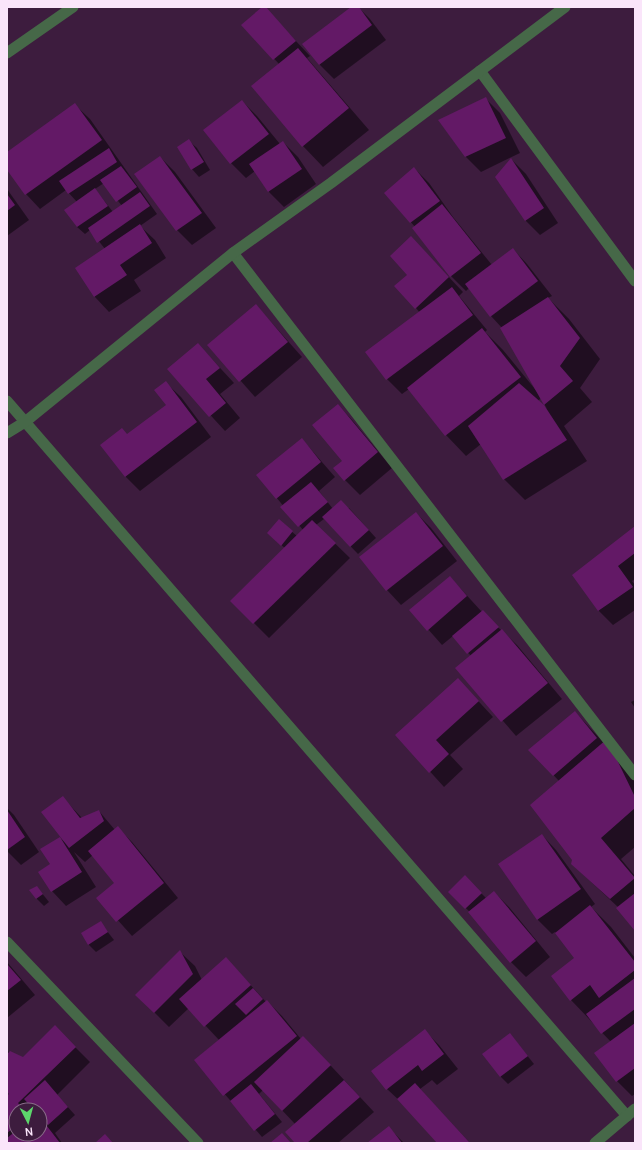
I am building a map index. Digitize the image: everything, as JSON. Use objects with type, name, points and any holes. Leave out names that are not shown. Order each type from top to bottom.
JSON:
[{"type":"street","points":[[7,53],[73,7]]},
{"type":"street","points":[[7,433],[25,422],[233,253],[337,179],[565,7]]},
{"type":"street","points":[[480,71],[635,281]]},
{"type":"street","points":[[233,253],[635,775]]},
{"type":"street","points":[[7,401],[631,1112],[595,1143]]},
{"type":"street","points":[[7,942],[198,1143]]},
{"type":"building","points":[[262,7],[266,7],[296,41],[273,60],[241,25]]},
{"type":"building","points":[[351,7],[359,7],[372,25],[319,65],[302,44]]},
{"type":"building","points":[[298,48],[349,108],[302,147],[251,86]]},
{"type":"building","points":[[486,97],[506,138],[465,157],[438,120]]},
{"type":"building","points":[[242,100],[269,134],[230,164],[203,130]]},
{"type":"building","points":[[75,103],[102,140],[25,195],[7,170],[7,152]]},
{"type":"building","points":[[189,139],[204,162],[191,170],[177,147]]},
{"type":"building","points":[[283,141],[302,169],[268,192],[249,164]]},
{"type":"building","points":[[109,148],[117,162],[68,194],[59,181]]},
{"type":"building","points":[[160,156],[202,213],[176,231],[134,174]]},
{"type":"building","points":[[511,158],[544,208],[525,221],[495,177]]},
{"type":"building","points":[[121,166],[137,187],[116,202],[100,180]]},
{"type":"building","points":[[414,167],[440,201],[410,223],[384,193]]},
{"type":"building","points":[[95,188],[108,206],[77,227],[64,210]]},
{"type":"building","points":[[140,192],[150,206],[97,243],[88,228]]},
{"type":"building","points":[[7,194],[15,205],[7,211]]},
{"type":"building","points":[[442,204],[481,253],[450,277],[412,228]]},
{"type":"building","points":[[140,224],[152,243],[120,265],[127,275],[94,297],[75,268]]},
{"type":"building","points":[[411,236],[449,277],[415,309],[394,286],[407,275],[390,256]]},
{"type":"building","points":[[513,248],[538,281],[490,317],[465,284]]},
{"type":"building","points":[[452,287],[473,315],[386,380],[365,352]]},
{"type":"building","points":[[548,297],[580,338],[560,366],[573,381],[544,405],[500,328]]},
{"type":"building","points":[[256,304],[288,342],[239,382],[207,345]]},
{"type":"building","points":[[482,328],[521,377],[445,436],[407,388]]},
{"type":"building","points":[[198,343],[220,368],[206,379],[226,403],[209,417],[167,369]]},
{"type":"building","points":[[166,381],[197,422],[125,477],[100,445],[122,428],[127,434],[166,405],[154,390]]},
{"type":"building","points":[[519,383],[544,405],[567,440],[503,480],[468,426]]},
{"type":"building","points":[[338,404],[378,452],[344,481],[333,468],[342,461],[312,425]]},
{"type":"building","points":[[302,438],[321,462],[276,499],[256,475]]},
{"type":"building","points":[[311,482],[328,502],[298,527],[280,507]]},
{"type":"building","points":[[341,500],[369,530],[350,547],[322,517]]},
{"type":"building","points":[[416,512],[443,546],[386,591],[359,557]]},
{"type":"building","points":[[279,519],[293,531],[281,546],[267,533]]},
{"type":"building","points":[[312,520],[336,543],[253,624],[230,601]]},
{"type":"building","points":[[635,526],[635,553],[618,566],[633,587],[598,611],[572,575]]},
{"type":"building","points":[[450,576],[467,596],[427,631],[409,610]]},
{"type":"building","points":[[483,610],[499,627],[467,654],[452,636]]},
{"type":"building","points":[[502,629],[548,683],[501,722],[455,668]]},
{"type":"building","points":[[458,678],[479,701],[436,740],[449,754],[429,773],[395,735]]},
{"type":"building","points":[[575,711],[597,738],[553,776],[528,750]]},
{"type":"building","points":[[607,739],[635,797],[635,808],[601,838],[635,878],[610,899],[571,864],[572,860],[530,805]]},
{"type":"building","points":[[63,796],[80,818],[99,810],[104,821],[69,848],[41,812]]},
{"type":"building","points":[[7,810],[25,837],[7,850]]},
{"type":"building","points":[[118,826],[164,883],[116,922],[96,898],[114,883],[88,851]]},
{"type":"building","points":[[542,834],[581,889],[537,920],[498,864]]},
{"type":"building","points":[[60,837],[82,872],[51,892],[38,872],[50,864],[40,849]]},
{"type":"building","points":[[465,875],[482,893],[465,909],[448,892]]},
{"type":"building","points":[[37,886],[43,894],[36,899],[29,890]]},
{"type":"building","points":[[494,891],[536,941],[510,963],[468,912]]},
{"type":"building","points":[[635,893],[635,931],[616,908]]},
{"type":"building","points":[[590,905],[635,962],[635,970],[599,998],[590,985],[570,1001],[551,976],[574,958],[555,933]]},
{"type":"building","points":[[101,921],[108,932],[88,945],[81,933]]},
{"type":"building","points":[[180,950],[193,974],[154,1013],[135,995]]},
{"type":"building","points":[[226,957],[251,985],[204,1027],[179,999]]},
{"type":"building","points":[[7,964],[21,980],[7,991]]},
{"type":"building","points":[[635,978],[635,1009],[601,1034],[586,1014]]},
{"type":"building","points":[[253,988],[263,999],[246,1015],[235,1004]]},
{"type":"building","points":[[267,1000],[297,1036],[223,1096],[194,1060]]},
{"type":"building","points":[[635,1023],[635,1068],[616,1082],[594,1053]]},
{"type":"building","points":[[55,1025],[76,1047],[19,1102],[8,1102],[7,1133],[7,1096],[9,1094],[7,1091],[7,1054],[10,1051],[23,1057]]},
{"type":"building","points":[[425,1029],[444,1054],[422,1071],[418,1065],[386,1090],[371,1071]]},
{"type":"building","points":[[510,1033],[528,1056],[500,1077],[482,1054]]},
{"type":"building","points":[[303,1036],[331,1065],[282,1111],[254,1082]]},
{"type":"building","points":[[45,1080],[68,1107],[48,1125],[48,1102],[27,1102],[24,1099]]},
{"type":"building","points":[[344,1080],[360,1097],[307,1143],[295,1143],[285,1132]]},
{"type":"building","points":[[415,1083],[470,1143],[437,1143],[397,1099]]},
{"type":"building","points":[[251,1084],[275,1114],[254,1131],[230,1101]]},
{"type":"building","points":[[389,1126],[402,1143],[367,1143]]},
{"type":"building","points":[[48,1127],[60,1143],[7,1143],[8,1137],[8,1142],[48,1142]]},
{"type":"building","points":[[282,1133],[291,1143],[270,1143]]},
{"type":"building","points":[[105,1134],[113,1143],[95,1143]]}]
